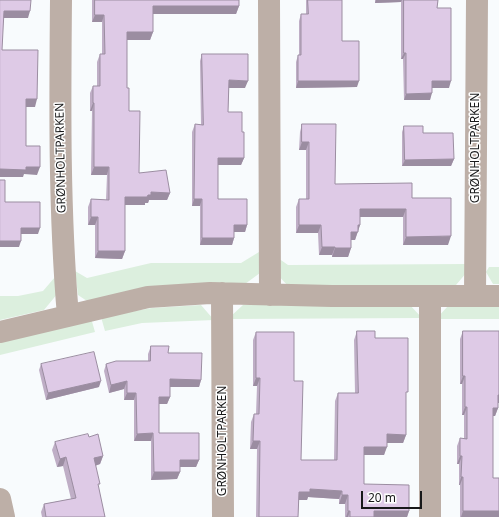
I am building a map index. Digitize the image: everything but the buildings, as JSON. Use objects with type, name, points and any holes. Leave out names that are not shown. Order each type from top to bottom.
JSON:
[{"type":"street","name":"GRØNHOLTPARKEN","points":[[61,0],[60,130],[64,273],[68,316]]},
{"type":"street","points":[[269,0],[270,295]]},
{"type":"street","name":"GRØNHOLTPARKEN","points":[[475,296],[477,0]]},
{"type":"street","name":"GRØNHOLTPARKEN","points":[[222,293],[223,517]]},
{"type":"street","points":[[0,332],[148,297],[222,293],[332,296],[499,296]]},
{"type":"street","points":[[430,296],[430,517]]},
{"type":"street","points":[[0,499],[4,517]]},
{"type":"green space","points":[[259,252],[260,273],[245,284],[87,301],[78,295],[75,271],[87,278],[151,263],[241,263]]},
{"type":"green space","points":[[278,258],[288,265],[467,264],[467,272],[456,285],[288,286],[276,273]]},
{"type":"green space","points":[[489,267],[499,267],[499,284],[493,284],[486,272]]},
{"type":"green space","points":[[55,277],[58,293],[44,310],[0,320],[0,296],[18,296],[43,291]]},
{"type":"green space","points":[[409,304],[422,318],[230,319],[230,317],[243,305]]},
{"type":"green space","points":[[201,305],[214,320],[142,323],[105,331],[101,317],[152,308]]},
{"type":"green space","points":[[499,305],[499,319],[436,319],[448,306]]},
{"type":"green space","points":[[91,318],[95,332],[0,355],[0,342]]}]
